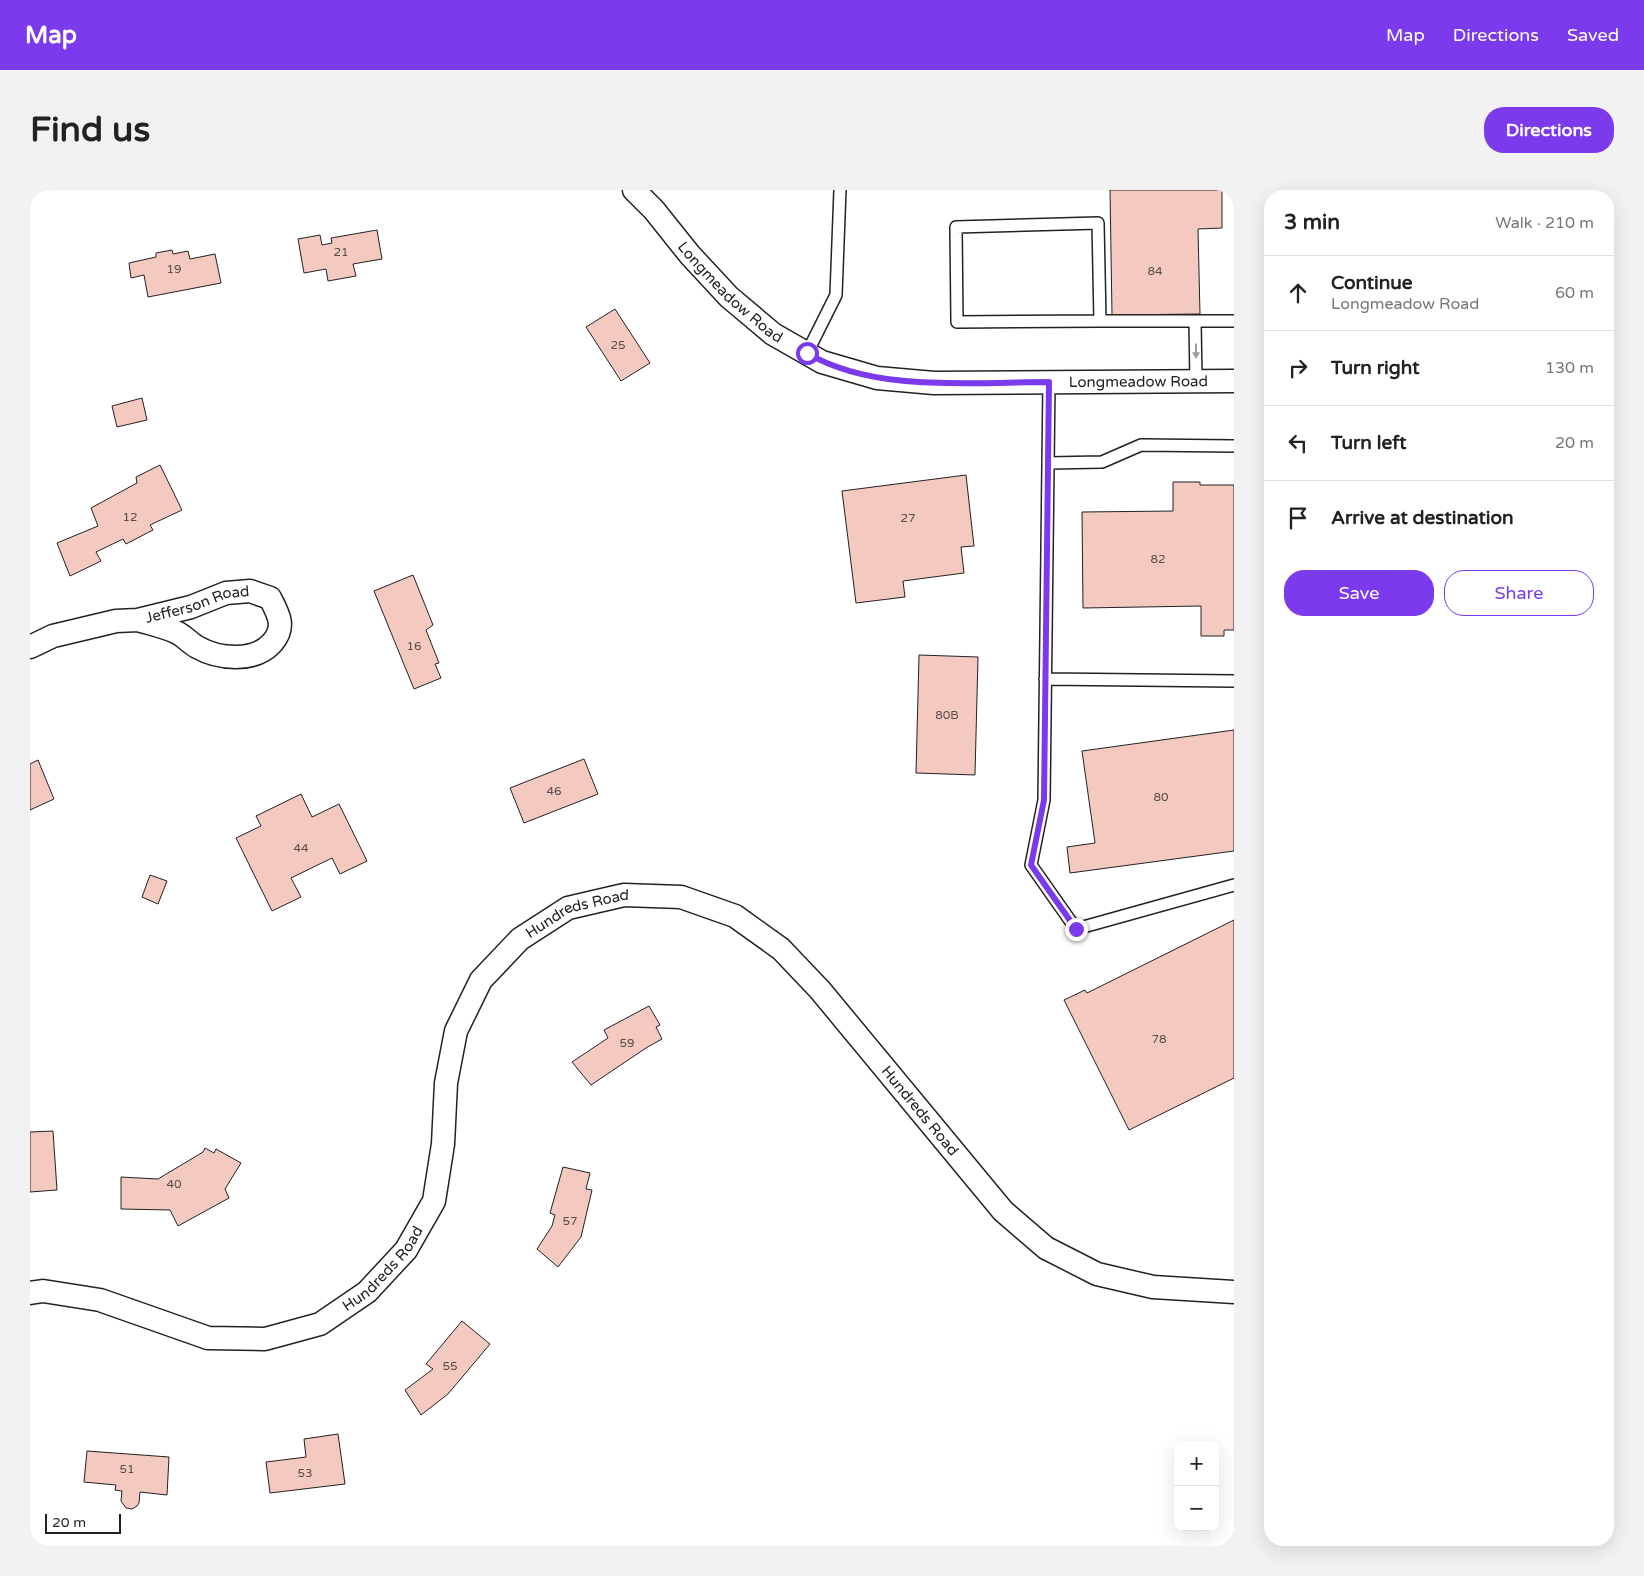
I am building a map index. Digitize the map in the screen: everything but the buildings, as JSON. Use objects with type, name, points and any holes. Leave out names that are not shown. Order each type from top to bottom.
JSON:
[{"type":"street","name":"Longmeadow Road","points":[[634,190],[654,210],[690,255],[729,297],[773,334],[822,362],[877,378],[934,383],[1234,381]]},
{"type":"street","name":"Jefferson Road","points":[[30,647],[53,636],[84,628],[138,620],[190,607],[226,593],[250,591],[270,598],[281,620],[278,636],[265,650],[248,657],[220,655],[197,648],[179,633],[138,620]]},
{"type":"street","name":"Hundreds Road","points":[[30,1293],[43,1291],[100,1300],[208,1338],[265,1339],[320,1324],[368,1292],[406,1250],[434,1201],[443,1144],[446,1083],[456,1031],[480,980],[520,938],[568,908],[624,895],[681,897],[735,916],[781,949],[820,990],[1003,1212],[1046,1248],[1097,1274],[1153,1287],[1234,1292]]},
{"type":"lane","points":[[807,353],[836,295],[840,190]]},
{"type":"lane","points":[[1100,321],[1098,223],[956,227],[958,322],[1234,321]]},
{"type":"lane","points":[[1195,322],[1196,380]]},
{"type":"lane","points":[[1049,382],[1044,800],[1031,865],[1076,929],[1234,885]]},
{"type":"lane","points":[[1048,463],[1102,462],[1141,445],[1234,446]]},
{"type":"lane","points":[[1045,679],[1234,681]]},
{"type":"route","points":[[807,353],[822,362],[877,378],[934,383],[1049,382],[1044,800],[1031,865],[1076,929]]}]
